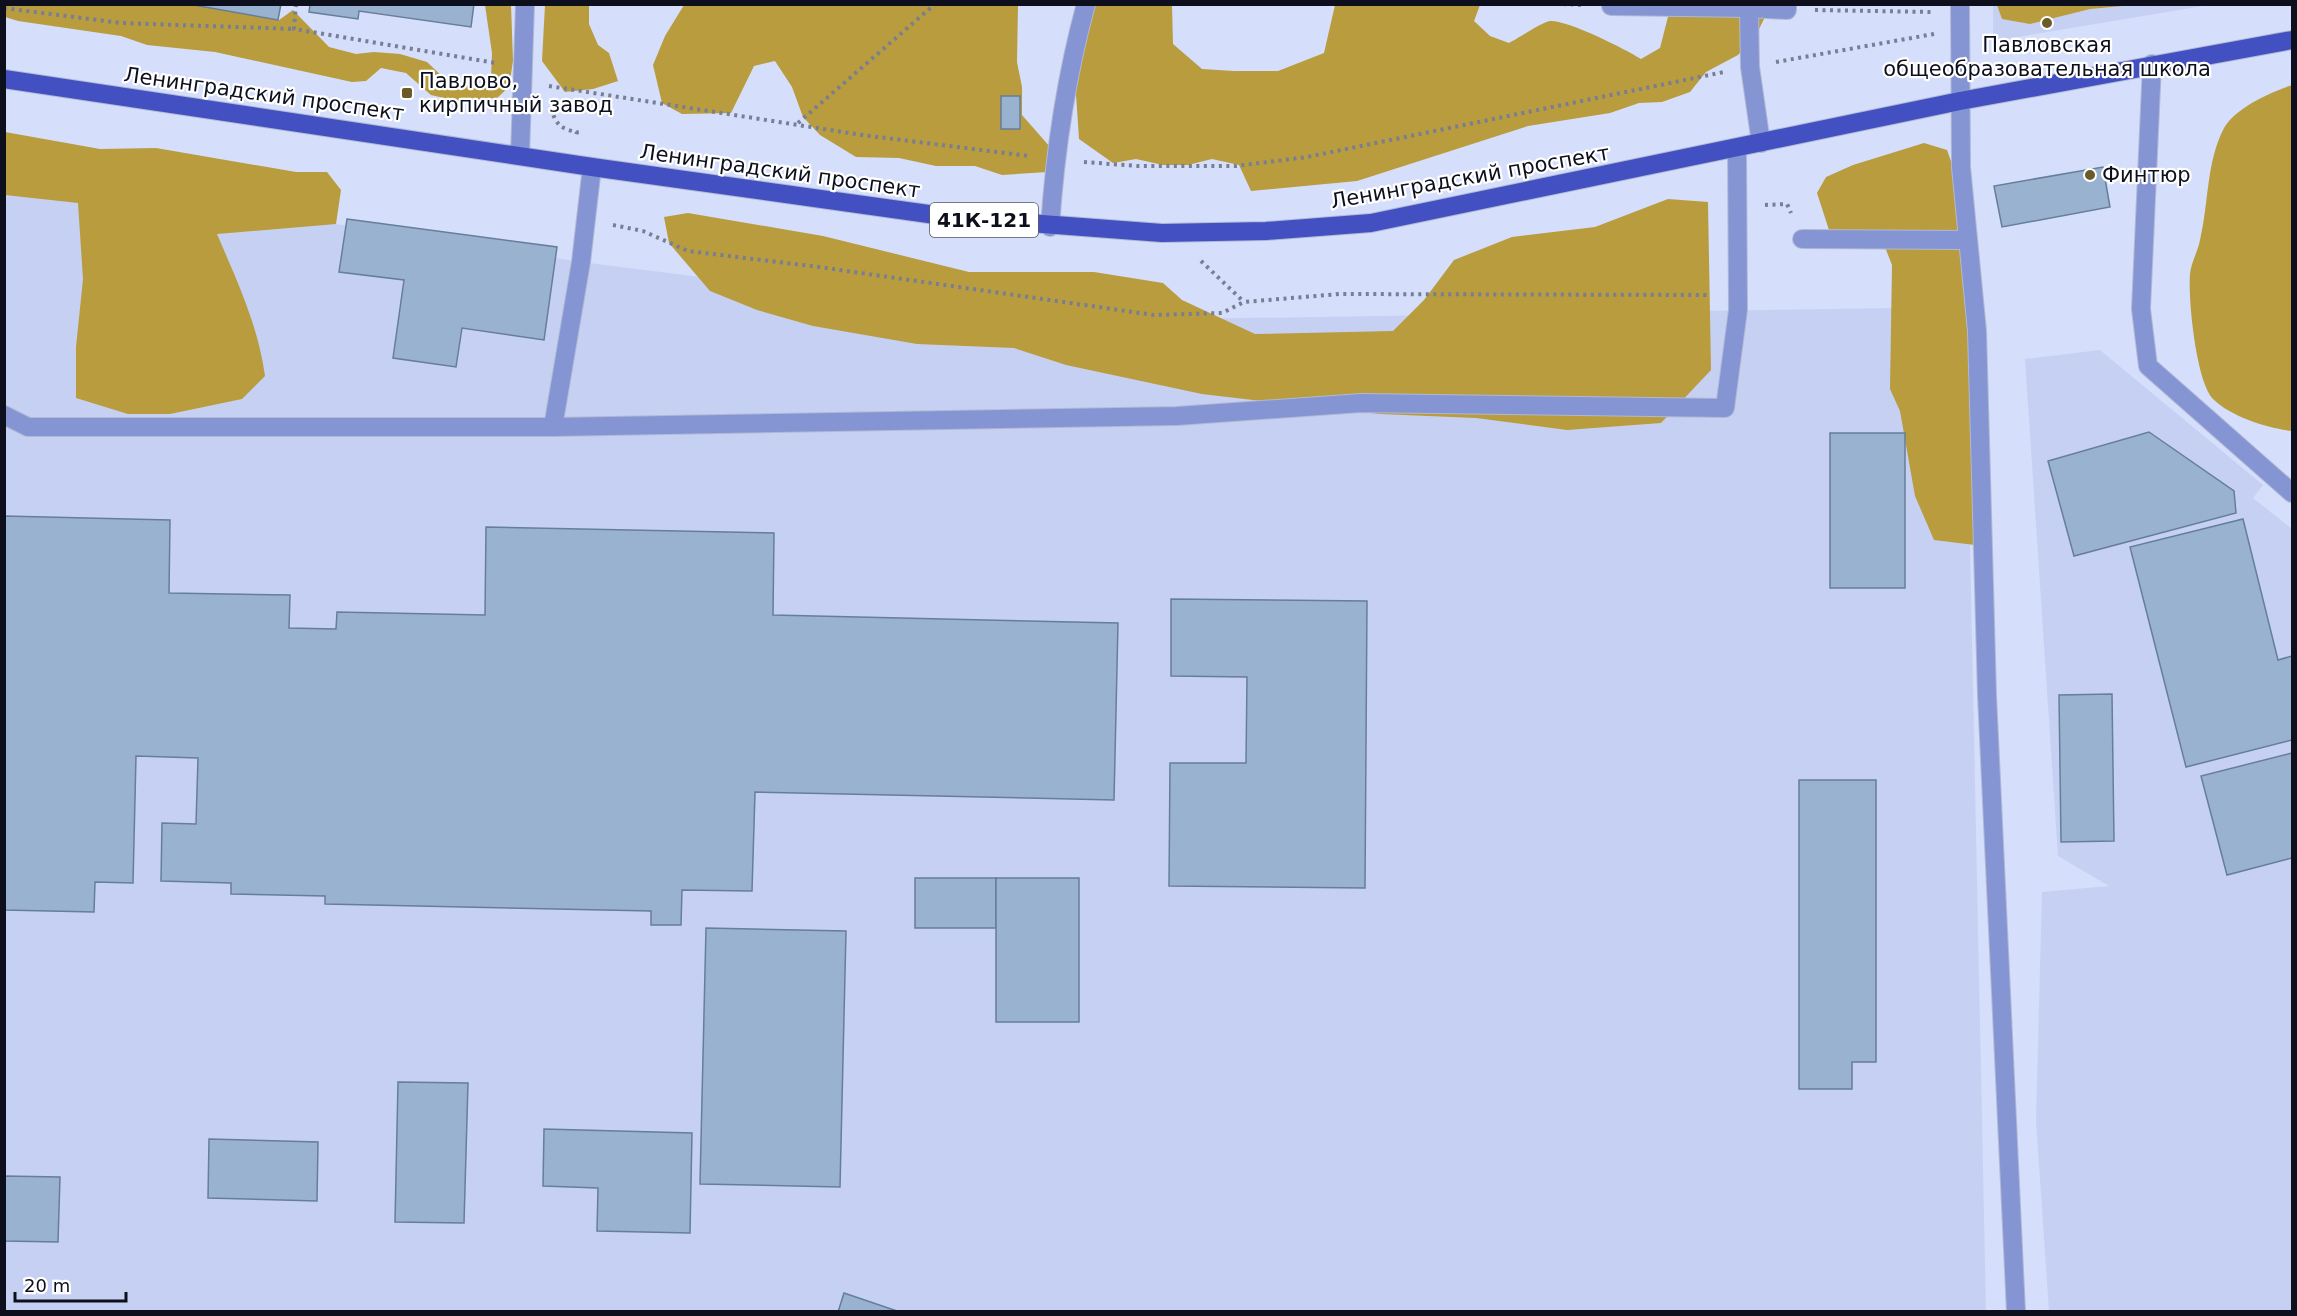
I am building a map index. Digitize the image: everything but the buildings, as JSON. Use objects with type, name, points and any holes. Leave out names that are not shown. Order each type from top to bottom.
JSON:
[{"type":"main road","name":"Ленинградский проспект","points":[[4,79],[592,167],[950,217],[1050,226],[1184,232],[1266,231],[1371,223],[1960,101],[2292,39]]},
{"type":"street","points":[[520,156],[525,4]]},
{"type":"street","points":[[1050,226],[1055,159],[1066,90],[1086,4]]},
{"type":"street","points":[[1611,6],[1787,7]]},
{"type":"street","points":[[1749,8],[1750,67],[1761,143]]},
{"type":"street","points":[[1960,15],[1961,167],[1977,331],[1988,707],[2016,1311]]},
{"type":"street","points":[[2152,64],[2141,309],[2148,366],[2292,493]]},
{"type":"street","points":[[4,415],[28,427],[553,427],[1177,416],[1361,403],[1725,408],[1738,296],[1737,148]]},
{"type":"street","points":[[553,427],[592,167]]},
{"type":"street","points":[[1803,239],[1968,240]]},
{"type":"path","points":[[294,29],[296,4]]},
{"type":"path","points":[[797,124],[935,4]]},
{"type":"path","points":[[1787,7],[1960,15]]},
{"type":"path","points":[[4,8],[121,23],[294,29],[522,75],[621,99],[862,135],[1055,159],[1138,166],[1236,166],[1307,157],[1433,134],[1750,67],[1960,15]]},
{"type":"path","points":[[1738,206],[1787,204],[1803,239]]},
{"type":"path","points":[[586,219],[644,231],[688,251],[819,267],[1154,315],[1222,313],[1244,302],[1340,294],[1738,296]]},
{"type":"path","points":[[1197,257],[1244,302]]},
{"type":"shaded area","name":"Павловская общеобразовательная школа","points":[[1993,4],[2209,5],[1993,41]]},
{"type":"shaded area","points":[[1997,4],[2133,5],[2090,9],[2030,24],[2002,19]]},
{"type":"shaded area","points":[[5,5],[259,5],[279,20],[293,10],[329,47],[356,54],[374,52],[400,54],[427,62],[446,80],[479,88],[491,78],[492,53],[485,5],[511,5],[513,61],[509,87],[497,98],[457,101],[431,95],[406,73],[381,68],[366,81],[352,82],[215,52],[147,45],[121,36],[18,21],[5,17]]},
{"type":"shaded area","points":[[545,5],[589,5],[589,24],[598,45],[609,53],[618,81],[593,89],[565,92],[542,61]]},
{"type":"shaded area","points":[[684,5],[1018,5],[1017,62],[1022,87],[1022,115],[1050,147],[1047,172],[1002,175],[975,166],[936,166],[899,158],[856,157],[820,135],[803,117],[792,87],[775,61],[754,66],[731,113],[682,114],[662,103],[653,65],[665,36]]},
{"type":"shaded area","points":[[1076,5],[1172,5],[1173,44],[1202,69],[1278,71],[1324,53],[1335,5],[1480,5],[1474,21],[1490,36],[1509,43],[1550,21],[1570,25],[1641,59],[1660,48],[1671,5],[1771,5],[1758,31],[1738,55],[1706,72],[1690,92],[1662,102],[1639,103],[1610,113],[1528,126],[1357,181],[1251,191],[1239,165],[1212,159],[1188,165],[1163,165],[1136,159],[1113,163],[1079,139],[1075,79]]},
{"type":"shaded area","points":[[2292,85],[2292,431],[2250,421],[2213,399],[2202,375],[2194,339],[2190,286],[2191,270],[2203,226],[2214,155],[2224,128],[2245,107],[2264,96]]},
{"type":"shaded area","points":[[5,132],[100,149],[156,148],[296,172],[327,172],[341,190],[336,224],[217,234],[252,321],[265,376],[242,399],[170,414],[128,414],[76,398],[76,347],[83,279],[78,203],[5,195]]},
{"type":"shaded area","points":[[1924,143],[1947,150],[1966,204],[1975,545],[1934,540],[1915,496],[1900,411],[1890,389],[1892,265],[1881,237],[1829,230],[1817,193],[1826,177],[1853,165]]},
{"type":"shaded area","points":[[5,182],[336,224],[581,262],[1050,321],[1965,307],[1986,1311],[5,1312]]},
{"type":"shaded area","points":[[1668,199],[1708,202],[1711,370],[1661,423],[1567,430],[1476,418],[1380,414],[1202,394],[1066,365],[1014,348],[917,344],[813,326],[757,310],[710,291],[669,243],[664,217],[688,213],[823,236],[969,272],[1094,272],[1163,283],[1182,300],[1255,334],[1393,331],[1424,300],[1454,260],[1512,237],[1595,227]]},
{"type":"shaded area","points":[[2100,350],[2263,485],[2253,498],[2292,529],[2292,1311],[2049,1311],[2036,1121],[2042,892],[2109,886],[2058,856],[2025,359]]},
{"type":"place","name":"Павловская общеобразовательная школа","points":[[2047,23]]},
{"type":"place","name":"Павлово, кирпичный завод","points":[[407,93]]},
{"type":"place","name":"Финтюр","points":[[2090,175]]}]
